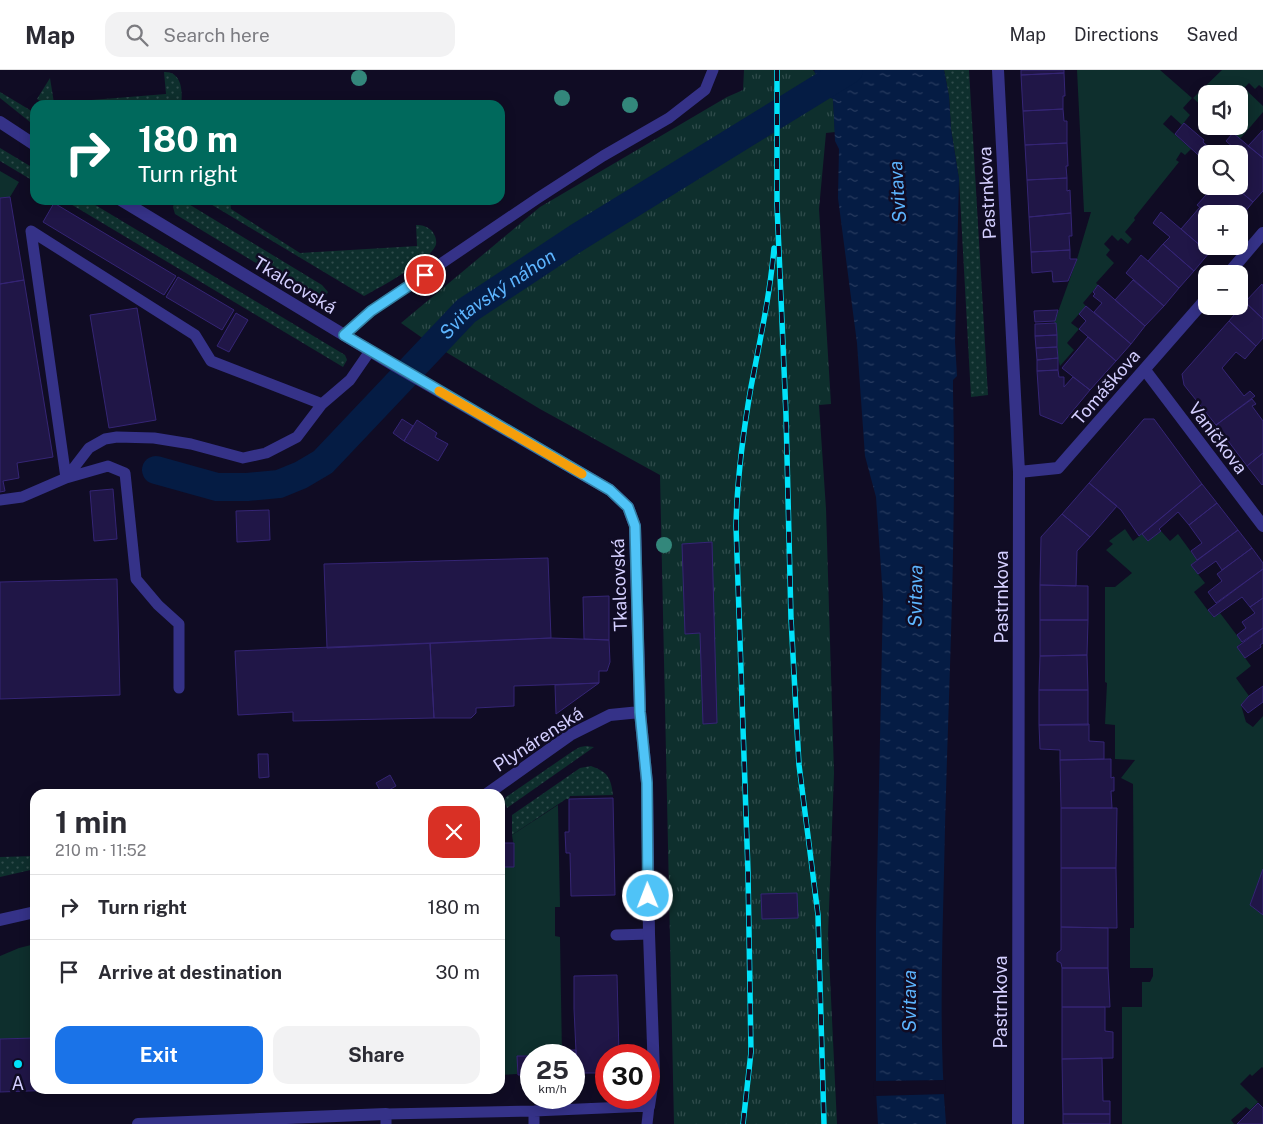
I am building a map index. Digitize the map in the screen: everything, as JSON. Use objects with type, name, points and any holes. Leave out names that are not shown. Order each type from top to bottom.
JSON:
[{"type":"street","name":"Pastrnkova","points":[[998,70],[1019,472],[1018,1124]]},
{"type":"street","points":[[0,122],[30,142]]},
{"type":"street","name":"Tkalcovská","points":[[129,205],[370,351],[610,490],[628,507],[635,526],[640,712],[647,783],[653,1044]]},
{"type":"street","points":[[1236,265],[1263,234]]},
{"type":"street","name":"Tomáškova","points":[[1019,472],[1058,468],[1198,308]]},
{"type":"street","name":"Vaníčkova","points":[[1145,370],[1263,526]]},
{"type":"street","name":"Plynárenská","points":[[494,789],[570,735],[610,715],[640,712]]},
{"type":"street","points":[[0,920],[30,913]]},
{"type":"street","points":[[138,1124],[386,1119]]},
{"type":"lane","points":[[344,335],[371,311],[538,198],[603,156],[670,118],[705,90],[713,70]]},
{"type":"lane","points":[[66,478],[31,231],[194,335],[211,361],[322,404]]},
{"type":"lane","points":[[66,478],[89,448],[105,439],[117,437],[154,438],[191,444],[243,458],[266,454],[297,437],[322,404],[350,380],[370,351]]},
{"type":"lane","points":[[0,500],[22,497],[66,478],[108,466],[125,473],[136,580],[158,605],[179,624],[178,688]]},
{"type":"lane","points":[[616,935],[649,934]]},
{"type":"lane","points":[[386,1119],[595,1108]]},
{"type":"lane","points":[[647,1124],[649,1109]]},
{"type":"lane","points":[[534,1111],[534,1124]]},
{"type":"green space","points":[[744,70],[813,70],[833,99],[835,132],[826,133],[819,209],[831,404],[819,405],[826,509],[834,773],[828,935],[837,1124],[674,1124],[660,475],[540,409],[401,323],[540,207],[727,97],[743,90]]},
{"type":"green space","points":[[944,70],[969,70],[988,395],[971,397],[959,179]]},
{"type":"green space","points":[[1077,70],[1160,70],[1192,98],[1183,108],[1190,115],[1182,125],[1171,115],[1163,124],[1191,149],[1185,155],[1181,152],[1176,160],[1179,162],[1134,218],[1135,220],[1125,232],[1132,239],[1128,244],[1121,238],[1118,241],[1112,235],[1104,244],[1110,250],[1106,255],[1114,263],[1096,283],[1098,285],[1083,303],[1086,306],[1071,323],[1079,329],[1067,343],[1074,350],[1060,366],[1056,323],[1054,323],[1077,259],[1091,212],[1084,212]]},
{"type":"green space","points":[[1222,70],[1263,70],[1263,88],[1259,85],[1255,89],[1249,83],[1247,85],[1206,85]]},
{"type":"green space","points":[[164,72],[175,75],[178,79],[182,94],[181,100],[91,100],[166,94]]},
{"type":"green space","points":[[50,78],[54,100],[38,100],[37,99]]},
{"type":"green space","points":[[0,92],[30,110],[30,122],[0,98]]},
{"type":"green space","points":[[1248,92],[1263,106],[1263,112],[1248,130]]},
{"type":"green space","points":[[1198,93],[1198,103],[1193,98]]},
{"type":"green space","points":[[1235,135],[1243,135],[1240,139]]},
{"type":"green space","points":[[0,148],[30,166],[30,179],[0,161]]},
{"type":"green space","points":[[0,171],[19,182],[10,197],[0,198]]},
{"type":"green space","points":[[72,205],[95,205],[345,355],[347,360],[343,367]]},
{"type":"green space","points":[[174,205],[190,205],[322,285],[328,292],[322,303],[175,214]]},
{"type":"green space","points":[[212,205],[231,205],[231,209],[300,253],[417,246],[416,225],[424,226],[431,230],[435,236],[436,244],[426,257],[393,280],[364,296]]},
{"type":"green space","points":[[1125,529],[1133,541],[1142,534],[1148,541],[1161,531],[1170,541],[1178,534],[1197,560],[1191,565],[1205,583],[1194,592],[1213,617],[1220,613],[1242,642],[1237,647],[1251,666],[1236,678],[1249,696],[1241,705],[1246,722],[1253,727],[1263,716],[1263,869],[1250,905],[1263,915],[1263,1068],[1252,1076],[1250,1074],[1240,1084],[1258,1102],[1250,1110],[1246,1107],[1231,1120],[1234,1124],[1122,1124],[1122,1007],[1142,1007],[1142,982],[1150,982],[1153,976],[1153,968],[1130,968],[1130,928],[1134,928],[1133,784],[1121,778],[1135,760],[1115,759],[1115,725],[1105,724],[1107,683],[1105,682],[1105,587],[1115,587],[1132,573],[1106,550],[1113,544],[1109,541]]},
{"type":"green space","points":[[580,747],[594,747],[507,808],[505,803],[506,797]]},
{"type":"green space","points":[[591,766],[608,776],[613,795],[570,796],[569,799],[566,799],[512,835],[512,815],[580,768]]},
{"type":"green space","points":[[558,805],[560,907],[555,907],[555,936],[560,937],[562,1044],[520,1044],[517,1074],[505,1075],[505,867],[514,866],[512,835]]},
{"type":"green space","points":[[30,856],[30,870],[0,877],[0,857]]},
{"type":"green space","points":[[30,945],[30,1038],[0,1039],[0,956]]},
{"type":"water","name":"Svitava","points":[[815,70],[944,70],[949,96],[951,129],[959,179],[955,342],[957,376],[953,380],[953,571],[942,966],[942,1061],[946,1124],[878,1124],[876,1091],[876,927],[883,598],[876,497],[865,456],[857,343],[838,198],[839,149],[835,141],[833,99],[828,97]]},
{"type":"pier","points":[[945,1080],[946,1094],[874,1096],[873,1081]]},
{"type":"building","points":[[1021,70],[1064,70],[1064,73],[1021,75]]},
{"type":"building","points":[[1064,73],[1065,96],[1063,96],[1063,109],[1023,111],[1021,75]]},
{"type":"building","points":[[1063,109],[1064,121],[1067,121],[1067,143],[1025,145],[1023,111]]},
{"type":"building","points":[[1184,123],[1204,140],[1203,142],[1206,145],[1198,145],[1198,155],[1175,134]]},
{"type":"building","points":[[1263,130],[1263,158],[1248,146]]},
{"type":"building","points":[[1231,135],[1235,135],[1247,145],[1230,145],[1226,141]]},
{"type":"building","points":[[1067,143],[1067,178],[1027,180],[1025,145]]},
{"type":"building","points":[[1248,146],[1263,158],[1263,191],[1253,202],[1245,195],[1248,195]]},
{"type":"building","points":[[1067,178],[1067,191],[1070,190],[1071,213],[1029,217],[1027,180]]},
{"type":"building","points":[[1206,195],[1245,195],[1253,202],[1248,208],[1248,205],[1197,205]]},
{"type":"building","points":[[10,197],[24,280],[0,284],[0,198]]},
{"type":"building","points":[[53,205],[57,205],[176,276],[164,295],[43,222]]},
{"type":"building","points":[[1198,209],[1198,244],[1181,229]]},
{"type":"building","points":[[1161,212],[1198,244],[1198,255],[1207,255],[1194,271],[1163,244],[1170,237],[1153,223]]},
{"type":"building","points":[[1071,213],[1072,236],[1069,236],[1070,250],[1031,252],[1029,217]]},
{"type":"building","points":[[1163,244],[1194,271],[1179,288],[1148,261]]},
{"type":"building","points":[[1070,250],[1070,259],[1077,259],[1068,281],[1053,282],[1052,271],[1032,273],[1031,252]]},
{"type":"building","points":[[1141,255],[1179,288],[1164,306],[1126,273]]},
{"type":"building","points":[[178,277],[234,310],[222,330],[166,297]]},
{"type":"building","points":[[24,280],[53,457],[17,463],[19,478],[3,481],[5,491],[0,492],[0,284]]},
{"type":"building","points":[[1133,280],[1164,306],[1145,326],[1115,300]]},
{"type":"building","points":[[1262,284],[1263,319],[1248,305],[1248,299]]},
{"type":"building","points":[[1098,285],[1145,326],[1131,344],[1094,312],[1102,303],[1093,296],[1095,294],[1093,292]]},
{"type":"building","points":[[1248,305],[1263,319],[1263,338],[1256,346],[1229,321],[1234,315],[1248,315]]},
{"type":"building","points":[[1086,306],[1131,344],[1116,361],[1079,329],[1086,321],[1079,314]]},
{"type":"building","points":[[137,308],[156,420],[109,428],[90,315]]},
{"type":"building","points":[[1058,310],[1055,321],[1035,322],[1034,311]]},
{"type":"building","points":[[236,313],[248,320],[229,352],[217,346]]},
{"type":"building","points":[[1229,321],[1256,346],[1245,359],[1236,352],[1222,368],[1244,396],[1250,391],[1255,396],[1216,425],[1184,385],[1182,374]]},
{"type":"building","points":[[1056,323],[1057,335],[1035,336],[1035,324]]},
{"type":"building","points":[[1057,335],[1057,347],[1036,348],[1035,336]]},
{"type":"building","points":[[1088,337],[1116,361],[1090,390],[1062,368]]},
{"type":"building","points":[[1057,347],[1058,358],[1037,360],[1036,348]]},
{"type":"building","points":[[1058,358],[1058,370],[1037,371],[1037,360]]},
{"type":"building","points":[[1058,370],[1059,377],[1064,377],[1064,387],[1073,377],[1090,390],[1062,424],[1040,415],[1037,371]]},
{"type":"building","points":[[1252,399],[1256,404],[1252,406],[1263,421],[1263,453],[1247,466],[1216,425]]},
{"type":"building","points":[[402,419],[413,426],[404,441],[393,433]]},
{"type":"building","points":[[1144,419],[1154,419],[1202,484],[1139,536],[1121,510],[1089,483]]},
{"type":"building","points":[[417,420],[437,433],[435,437],[448,444],[438,461],[404,441]]},
{"type":"building","points":[[1263,453],[1263,484],[1262,485],[1247,466]]},
{"type":"building","points":[[1089,483],[1117,506],[1090,537],[1062,514]]},
{"type":"building","points":[[1202,484],[1217,503],[1189,525],[1178,512],[1159,529],[1161,531],[1148,541],[1142,534]]},
{"type":"building","points":[[113,489],[117,539],[94,541],[90,491]]},
{"type":"building","points":[[1217,503],[1238,530],[1197,560],[1191,551],[1202,543],[1189,525]]},
{"type":"building","points":[[269,510],[270,540],[237,542],[236,511]]},
{"type":"building","points":[[1062,514],[1090,537],[1077,551],[1076,586],[1040,585],[1041,537]]},
{"type":"building","points":[[1238,530],[1252,548],[1222,570],[1216,561],[1198,574],[1191,565]]},
{"type":"building","points":[[712,542],[717,723],[703,724],[700,633],[685,634],[682,544]]},
{"type":"building","points":[[1252,548],[1263,563],[1263,569],[1216,603],[1208,592],[1222,581],[1217,574]]},
{"type":"building","points":[[548,558],[551,638],[327,648],[324,564]]},
{"type":"building","points":[[1263,569],[1263,598],[1250,607],[1242,597],[1214,617],[1208,610]]},
{"type":"building","points":[[117,579],[120,695],[0,699],[0,582]]},
{"type":"building","points":[[1040,585],[1088,586],[1088,620],[1040,620]]},
{"type":"building","points":[[609,596],[609,640],[584,639],[583,597]]},
{"type":"building","points":[[1263,598],[1263,628],[1242,642],[1237,635],[1246,628],[1242,622],[1255,613],[1250,607]]},
{"type":"building","points":[[1040,620],[1088,620],[1087,655],[1040,656]]},
{"type":"building","points":[[1263,628],[1263,643],[1260,645],[1261,647],[1245,658],[1237,647]]},
{"type":"building","points":[[551,638],[609,640],[610,662],[607,671],[599,671],[599,683],[514,686],[514,706],[476,708],[476,713],[471,718],[434,718],[430,643]]},
{"type":"building","points":[[430,643],[434,718],[293,721],[293,712],[238,715],[235,651]]},
{"type":"building","points":[[1087,655],[1088,690],[1039,690],[1040,656]]},
{"type":"building","points":[[599,683],[556,714],[555,685]]},
{"type":"building","points":[[1263,686],[1263,702],[1248,713],[1241,705],[1249,696]]},
{"type":"building","points":[[1039,690],[1088,690],[1088,725],[1039,725]]},
{"type":"building","points":[[1089,724],[1089,741],[1104,742],[1104,759],[1060,760],[1060,750],[1040,749],[1039,725]]},
{"type":"building","points":[[258,754],[268,754],[269,777],[259,778]]},
{"type":"building","points":[[1111,759],[1111,778],[1114,777],[1114,791],[1111,791],[1112,808],[1061,808],[1060,760]]},
{"type":"building","points":[[390,775],[396,786],[391,789],[379,789],[376,783]]},
{"type":"building","points":[[613,798],[615,895],[571,896],[570,853],[566,853],[565,832],[569,832],[569,799]]},
{"type":"building","points":[[1061,808],[1117,808],[1116,868],[1061,868]]},
{"type":"building","points":[[505,843],[514,843],[514,867],[505,867]]},
{"type":"building","points":[[1061,868],[1116,868],[1117,928],[1061,927]]},
{"type":"building","points":[[1263,869],[1263,915],[1250,905]]},
{"type":"building","points":[[797,893],[798,918],[762,919],[761,894]]},
{"type":"building","points":[[1061,927],[1108,928],[1108,968],[1062,968],[1061,963],[1057,961],[1057,953],[1061,950]]},
{"type":"building","points":[[1062,968],[1108,968],[1110,1007],[1062,1007]]},
{"type":"building","points":[[617,975],[619,1044],[595,1044],[595,1073],[585,1073],[585,1044],[576,1044],[574,976]]},
{"type":"building","points":[[1062,1007],[1105,1007],[1105,1031],[1113,1032],[1113,1058],[1062,1059]]},
{"type":"building","name":"A","points":[[30,1038],[30,1091],[0,1092],[0,1039]]},
{"type":"building","points":[[517,1056],[520,1056],[520,1075],[518,1075]]},
{"type":"building","points":[[1102,1058],[1103,1101],[1110,1101],[1110,1114],[1063,1114],[1062,1059]]},
{"type":"building","points":[[1258,1103],[1263,1108],[1263,1124],[1237,1124]]},
{"type":"building","points":[[1063,1114],[1110,1114],[1110,1124],[1063,1124]]},
{"type":"waterway","name":"Svitavský náhon","points":[[156,470],[217,487],[279,484],[301,475],[323,462],[466,311],[578,237],[849,70]]},
{"type":"railway","points":[[777,70],[777,205],[786,415],[791,619],[799,765],[818,915],[824,1124]]},
{"type":"railway","points":[[743,1124],[751,1052],[748,872],[736,526],[739,473],[745,422],[767,300],[774,248]]},
{"type":"slow traffic","points":[[439,391],[582,474]]},
{"type":"place","name":"A","points":[[18,1064]]},
{"type":"route","points":[[425,275],[371,311],[344,335],[610,490],[628,507],[635,526],[640,712],[647,783],[648,896]]}]
